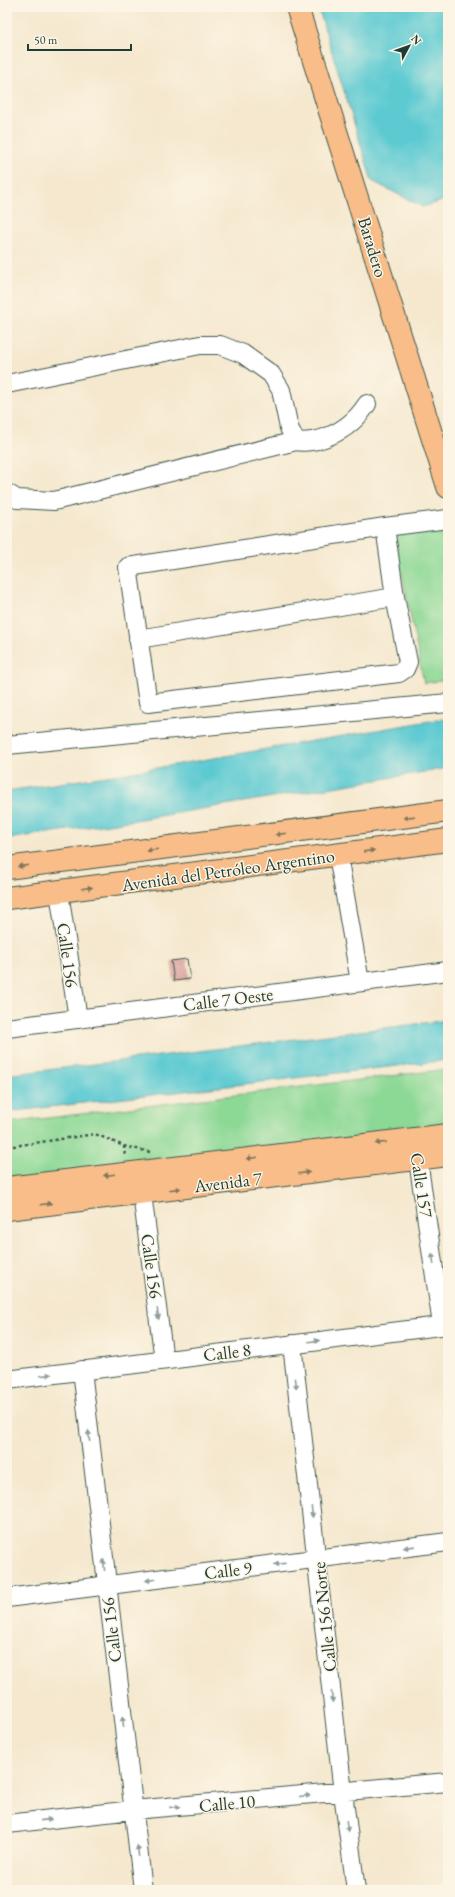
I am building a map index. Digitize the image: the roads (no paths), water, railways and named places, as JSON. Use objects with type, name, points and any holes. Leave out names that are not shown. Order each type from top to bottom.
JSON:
[{"type":"main road","name":"Baradero","points":[[297,7],[448,487]]},
{"type":"main road","name":"Avenida del Petróleo Argentino","points":[[7,868],[448,811]]},
{"type":"main road","name":"Avenida del Petróleo Argentino","points":[[7,898],[448,840]]},
{"type":"main road","name":"Avenida 7","points":[[7,1188],[140,1182],[417,1149],[448,1135]]},
{"type":"main road","name":"Avenida 7","points":[[417,1149],[448,1155]]},
{"type":"main road","name":"Avenida 7","points":[[7,1209],[140,1182]]},
{"type":"street","points":[[7,384],[200,345],[220,345],[244,354],[271,374],[281,390],[289,428],[296,441]]},
{"type":"street","points":[[7,493],[17,499],[54,501],[296,441],[303,443],[334,435],[360,416],[367,404]]},
{"type":"street","points":[[385,527],[395,597],[408,662],[405,669],[399,673],[148,704],[128,566],[385,527],[448,519]]},
{"type":"street","points":[[138,639],[395,597]]},
{"type":"street","points":[[7,745],[448,703]]},
{"type":"street","points":[[338,855],[360,982]]},
{"type":"street","name":"Calle 156","points":[[59,892],[78,1018]]},
{"type":"street","name":"Calle 7 Oeste","points":[[7,1028],[448,971]]},
{"type":"street","name":"Calle 157","points":[[417,1149],[445,1325]]},
{"type":"street","name":"Calle 156","points":[[140,1182],[164,1360]]},
{"type":"street","name":"Calle 8","points":[[7,1380],[445,1325]]},
{"type":"street","name":"Calle 156 Norte","points":[[292,1344],[318,1560],[343,1793],[356,1890]]},
{"type":"street","name":"Calle 156","points":[[82,1370],[142,1890]]},
{"type":"street","name":"Calle 9","points":[[7,1598],[318,1560],[448,1542]]},
{"type":"street","name":"Calle 10","points":[[7,1824],[133,1810],[343,1793],[448,1782]]},
{"type":"water","points":[[318,7],[448,7],[448,199],[423,207],[372,181]]},
{"type":"water","points":[[441,719],[448,721],[448,768],[135,820],[7,839],[7,791],[127,773]]},
{"type":"water","points":[[448,1020],[448,1060],[7,1112],[7,1075]]}]
